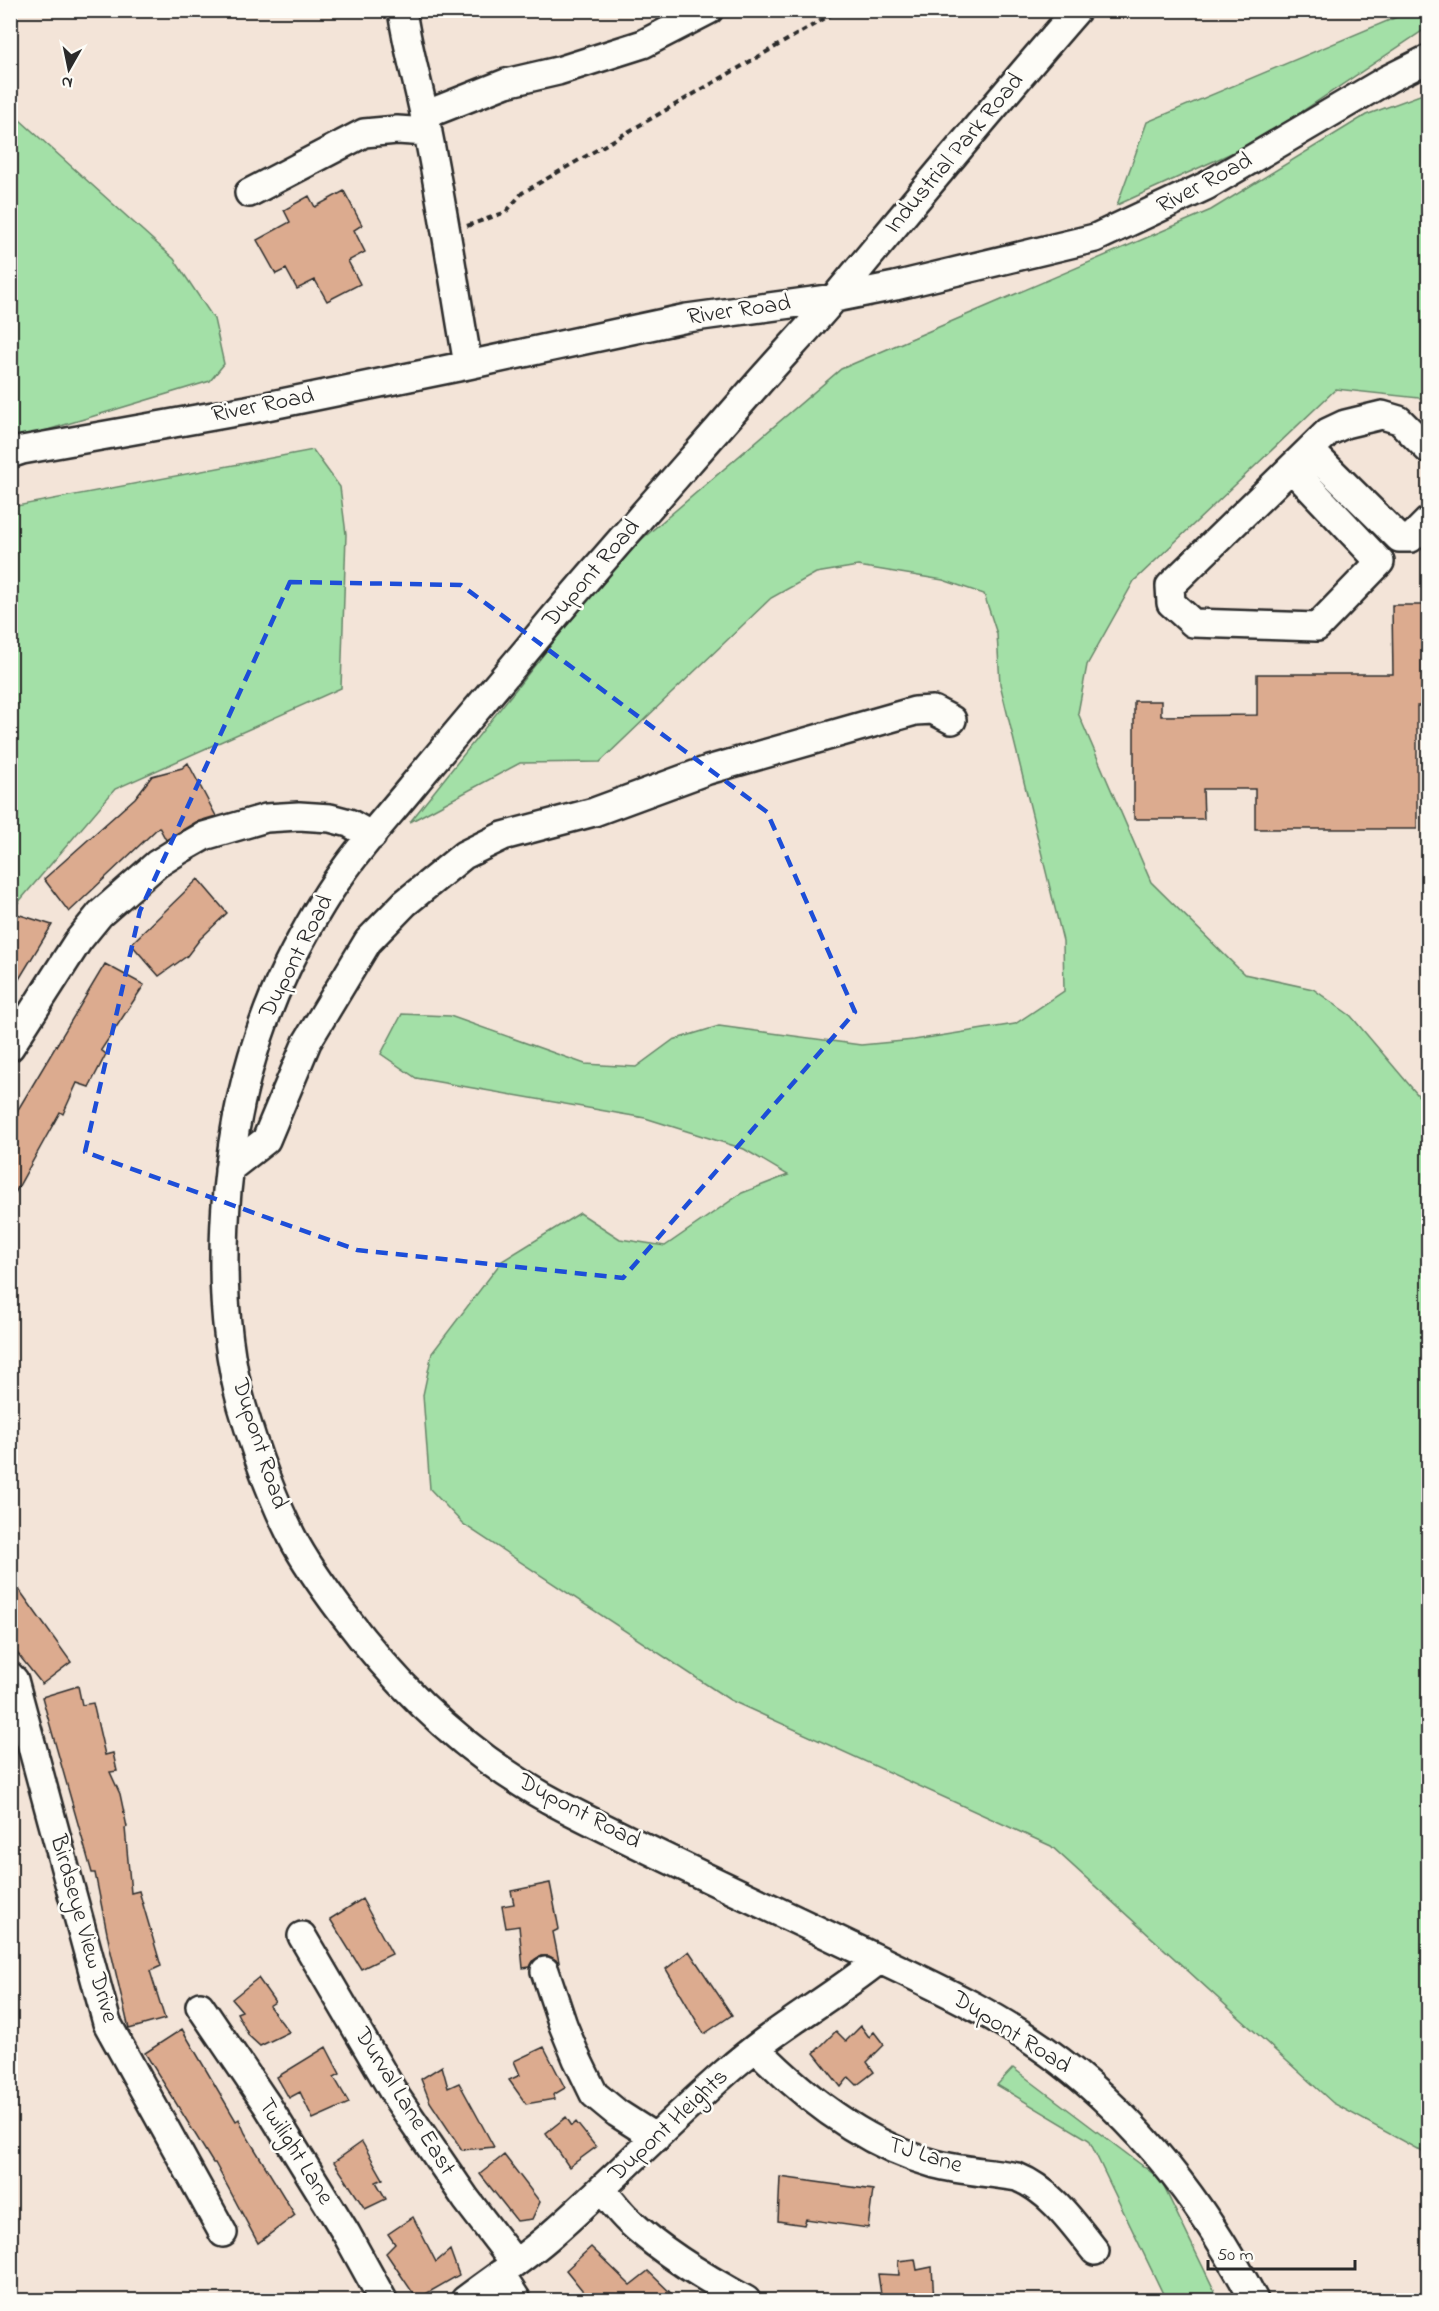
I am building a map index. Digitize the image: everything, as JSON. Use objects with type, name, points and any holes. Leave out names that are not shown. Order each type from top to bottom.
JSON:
[{"type":"street","points":[[402,10],[406,39],[426,123],[468,365]]},
{"type":"street","points":[[249,193],[364,133],[398,130],[426,123],[506,83],[558,71],[642,44],[710,10]]},
{"type":"street","name":"Industrial Park Road","points":[[835,298],[1065,14]]},
{"type":"street","name":"River Road","points":[[10,454],[247,410],[687,318],[835,298],[969,269],[1095,238],[1206,186],[1428,58]]},
{"type":"street","name":"Dupont Road","points":[[835,298],[603,559],[343,870],[287,966],[269,1007],[246,1079],[229,1169],[224,1283],[230,1344],[240,1401],[268,1486],[295,1544],[328,1594],[367,1646],[410,1694],[452,1733],[490,1763],[529,1789],[950,1994],[1055,2057],[1102,2096],[1141,2134],[1174,2173],[1236,2265],[1254,2301]]},
{"type":"street","points":[[1291,468],[1380,562],[1317,627],[1193,623],[1171,603],[1170,586],[1291,468],[1310,450],[1328,432],[1345,424],[1382,415],[1399,420],[1428,449]]},
{"type":"street","points":[[1310,450],[1399,538],[1411,538],[1428,520]]},
{"type":"street","points":[[229,1169],[266,1140],[307,1042],[368,941],[405,903],[464,855],[503,836],[594,812],[708,770],[915,711],[933,710],[952,720]]},
{"type":"street","points":[[10,1047],[78,941],[100,914],[157,864],[181,849],[204,836],[266,818],[300,816],[330,818],[349,823],[372,836]]},
{"type":"street","name":"Birdseye View Drive","points":[[10,1676],[14,1680],[107,2023],[223,2233]]},
{"type":"street","name":"Durval Lane East","points":[[302,1936],[397,2098],[466,2199],[507,2268],[517,2301]]},
{"type":"street","name":"Dupont Heights","points":[[465,2301],[549,2236],[726,2072],[776,2032],[851,1982],[879,1960]]},
{"type":"street","points":[[545,1971],[576,2059],[594,2094],[617,2113],[656,2139]]},
{"type":"street","name":"Twilight Lane","points":[[200,2006],[267,2105],[346,2233],[383,2301]]},
{"type":"street","name":"TJ Lane","points":[[756,2048],[806,2096],[872,2139],[934,2163],[1029,2181],[1060,2209],[1095,2251]]},
{"type":"street","points":[[602,2189],[628,2220],[655,2243],[697,2272],[746,2301]]},
{"type":"path","points":[[446,233],[506,212],[522,193],[839,10]]},
{"type":"highlighted area","points":[[290,582],[461,585],[767,812],[855,1012],[623,1278],[357,1250],[85,1152],[140,911]]},
{"type":"green space","points":[[1411,11],[1428,11],[1428,27],[1258,141],[1117,205],[1147,122]]},
{"type":"green space","points":[[1428,92],[1428,399],[1336,389],[1134,581],[1087,665],[1078,713],[1151,882],[1244,974],[1313,989],[1351,1016],[1428,1107],[1428,2155],[1333,2103],[1051,1846],[730,1700],[463,1524],[430,1489],[423,1395],[432,1353],[502,1261],[580,1213],[620,1239],[665,1246],[742,1193],[788,1175],[744,1149],[645,1118],[416,1078],[381,1054],[402,1014],[450,1016],[585,1064],[636,1067],[673,1040],[719,1026],[861,1045],[914,1040],[1015,1024],[1064,991],[1063,941],[1000,684],[997,634],[984,594],[943,580],[858,566],[816,573],[771,598],[600,762],[520,763],[410,822],[621,557],[841,369],[1211,210],[1366,115]]},
{"type":"green space","points":[[10,111],[174,259],[214,319],[224,364],[210,381],[11,441]]},
{"type":"green space","points":[[313,450],[340,487],[346,534],[341,688],[115,789],[11,911],[11,507]]},
{"type":"green space","points":[[1013,2068],[1160,2179],[1219,2300],[1166,2300],[1089,2140],[997,2085]]},
{"type":"building","points":[[344,191],[362,225],[354,230],[365,252],[348,261],[360,284],[327,301],[315,280],[297,289],[286,269],[276,274],[257,240],[290,222],[284,210],[309,196],[315,207]]},
{"type":"building","points":[[1392,605],[1428,605],[1428,706],[1417,706],[1417,829],[1255,829],[1255,789],[1203,789],[1204,819],[1134,819],[1134,701],[1161,701],[1161,716],[1257,715],[1257,674],[1393,674]]},
{"type":"building","points":[[188,763],[216,816],[196,822],[166,840],[159,827],[69,912],[44,879],[135,798],[152,776],[182,768]]},
{"type":"building","points":[[198,879],[227,913],[200,939],[187,956],[159,976],[131,944]]},
{"type":"building","points":[[17,914],[52,925],[10,994],[10,925]]},
{"type":"building","points":[[105,964],[144,985],[101,1050],[106,1054],[89,1087],[77,1083],[63,1114],[60,1112],[10,1202],[10,1123]]},
{"type":"building","points":[[10,1577],[71,1662],[42,1684],[10,1644]]},
{"type":"building","points":[[78,1686],[82,1705],[93,1703],[105,1755],[113,1753],[117,1771],[110,1772],[120,1794],[127,1827],[125,1828],[131,1893],[139,1891],[161,1966],[150,1971],[165,2019],[129,2029],[95,1873],[92,1873],[42,1697]]},
{"type":"building","points":[[550,1883],[559,1929],[553,1932],[559,1962],[549,1956],[541,1956],[534,1960],[530,1967],[523,1968],[519,1926],[506,1928],[502,1906],[514,1904],[511,1891]]},
{"type":"building","points":[[362,1899],[392,1954],[361,1969],[330,1919]]},
{"type":"building","points":[[689,1951],[732,2015],[704,2034],[666,1969]]},
{"type":"building","points":[[258,1978],[275,2002],[269,2006],[289,2032],[260,2046],[249,2036],[237,2013],[242,2011],[232,1999]]},
{"type":"building","points":[[861,2026],[869,2037],[874,2032],[884,2045],[867,2062],[874,2072],[857,2085],[849,2077],[841,2087],[814,2053],[836,2031],[846,2041]]},
{"type":"building","points":[[182,2029],[236,2121],[239,2119],[245,2133],[295,2215],[258,2243],[215,2163],[145,2053]]},
{"type":"building","points":[[326,2047],[340,2074],[334,2077],[349,2103],[313,2119],[300,2092],[289,2098],[277,2077]]},
{"type":"building","points":[[544,2047],[565,2088],[553,2095],[555,2099],[526,2104],[509,2080],[520,2075],[514,2061]]},
{"type":"building","points":[[442,2066],[448,2088],[459,2083],[494,2147],[462,2150],[430,2102],[421,2079]]},
{"type":"building","points":[[566,2117],[572,2126],[576,2122],[596,2147],[569,2167],[546,2133]]},
{"type":"building","points":[[362,2142],[383,2179],[376,2182],[386,2199],[365,2209],[334,2162]]},
{"type":"building","points":[[504,2155],[540,2202],[532,2219],[517,2221],[480,2174]]},
{"type":"building","points":[[780,2177],[873,2190],[868,2228],[806,2219],[804,2225],[778,2221]]},
{"type":"building","points":[[413,2217],[436,2262],[450,2250],[459,2275],[417,2299],[386,2253],[395,2244],[388,2234]]},
{"type":"building","points":[[591,2247],[630,2285],[648,2271],[679,2301],[591,2301],[566,2270]]},
{"type":"building","points":[[915,2259],[917,2270],[932,2267],[934,2301],[882,2301],[878,2274],[899,2275],[898,2261]]}]
